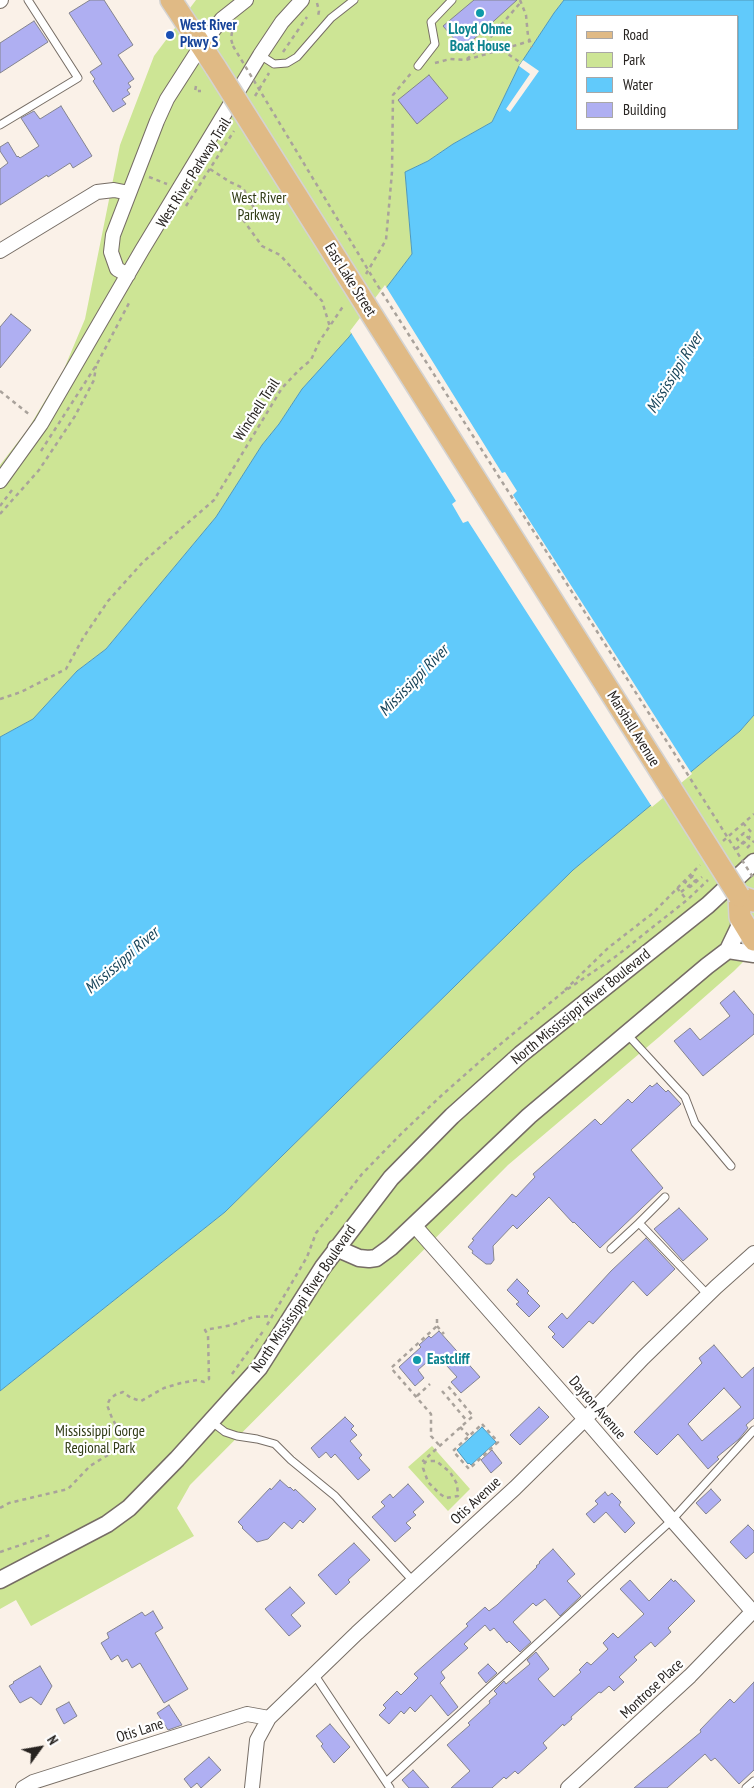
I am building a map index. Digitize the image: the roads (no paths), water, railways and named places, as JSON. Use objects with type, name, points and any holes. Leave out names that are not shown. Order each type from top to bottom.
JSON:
[{"type":"main road","name":"East Lake Street","points":[[171,0],[216,68],[527,562]]},
{"type":"main road","name":"Marshall Avenue","points":[[527,562],[744,905],[754,940]]},
{"type":"street","points":[[128,275],[117,269],[111,252],[114,234],[157,122],[167,99],[201,46],[222,19],[246,0]]},
{"type":"street","points":[[0,481],[41,424],[260,55],[282,22],[302,0]]},
{"type":"street","points":[[0,251],[97,192],[114,190],[129,193]]},
{"type":"street","name":"North Mississippi River Boulevard","points":[[0,1580],[107,1524],[129,1508],[212,1422],[259,1368],[336,1248],[391,1178],[452,1116],[521,1054],[708,905],[754,862]]},
{"type":"street","points":[[336,1248],[359,1258],[368,1259],[376,1258],[391,1247],[529,1116],[626,1033],[728,950],[739,927],[744,905]]},
{"type":"street","points":[[728,950],[754,954]]},
{"type":"street","name":"Dayton Avenue","points":[[414,1225],[754,1611]]},
{"type":"street","name":"Otis Avenue","points":[[252,1788],[258,1740],[269,1718],[413,1581],[515,1488],[643,1358],[754,1253]]},
{"type":"street","name":"Montrose Place","points":[[568,1788],[690,1676],[754,1611]]},
{"type":"street","name":"Otis Lane","points":[[23,1788],[33,1782],[247,1714],[269,1718]]},
{"type":"lane","points":[[0,125],[78,78],[28,0]]},
{"type":"lane","points":[[260,55],[274,64],[287,63],[297,57],[331,18],[354,0]]},
{"type":"lane","points":[[418,66],[435,44],[431,22],[452,0]]},
{"type":"lane","points":[[626,1033],[685,1097],[695,1123],[731,1166]]},
{"type":"lane","points":[[611,1249],[665,1197]]},
{"type":"lane","points":[[639,1223],[708,1295]]},
{"type":"lane","points":[[212,1422],[225,1432],[275,1444],[291,1460],[335,1496],[413,1581]]},
{"type":"lane","points":[[314,1674],[388,1785],[672,1520],[754,1430]]},
{"type":"lane","points":[[746,1788],[754,1781]]},
{"type":"water","name":"Mississippi River","points":[[564,0],[754,0],[754,715],[740,731],[573,870],[225,1212],[0,1391],[0,737],[33,719],[77,671],[106,649],[216,517],[262,445],[279,424],[302,389],[349,337],[412,254],[405,172],[428,161],[453,144],[492,122],[519,66]]},
{"type":"water","points":[[482,1427],[496,1442],[471,1465],[468,1464],[457,1450]]},
{"type":"place","name":"Lloyd Ohme Boat House","points":[[480,13]]},
{"type":"place","name":"West River Pkwy S","points":[[170,35]]},
{"type":"place","name":"Eastcliff","points":[[417,1360]]},
{"type":"park label","name":"West River Parkway","points":[[259,208]]},
{"type":"park label","name":"Mississippi Gorge Regional Park","points":[[100,1440]]}]
